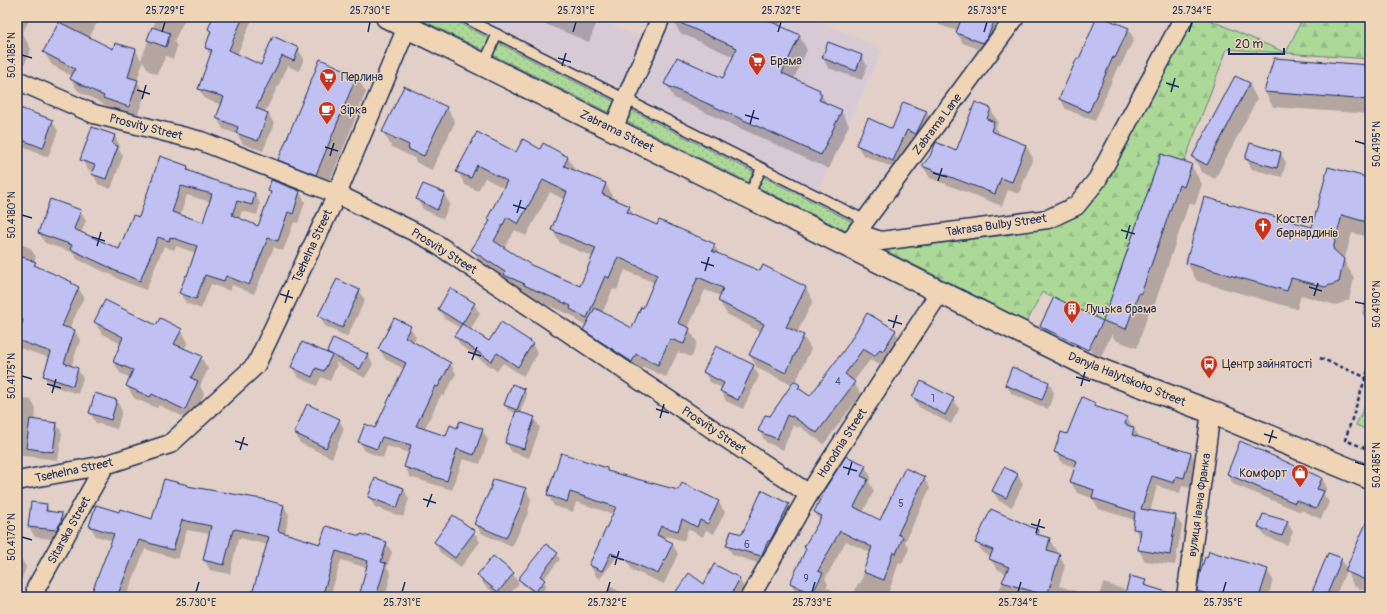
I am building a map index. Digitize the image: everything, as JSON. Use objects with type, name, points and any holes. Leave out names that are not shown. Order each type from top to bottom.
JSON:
[{"type":"main road","name":"Zabrama Street","points":[[387,17],[748,196],[856,233]]},
{"type":"main road","name":"Danyla Halytskoho Street","points":[[856,233],[940,292],[1087,365],[1211,412],[1370,478]]},
{"type":"street","points":[[613,129],[661,17]]},
{"type":"street","name":"Zabrama Lane","points":[[856,233],[1014,19],[1009,17]]},
{"type":"street","name":"Takrasa Bulby Street","points":[[856,233],[881,241],[1048,219],[1076,206],[1097,180],[1184,17]]},
{"type":"street","name":"Tsehelna Street","points":[[17,481],[105,465],[170,444],[256,365],[337,194],[407,27]]},
{"type":"street","name":"Prosvity Street","points":[[17,80],[94,114],[201,141],[337,194],[429,239],[809,494]]},
{"type":"street","name":"Horodnia Street","points":[[750,597],[809,494],[940,292]]},
{"type":"street","name":"вулиця Івана Франка","points":[[1186,597],[1211,412]]},
{"type":"street","name":"Sitarska Street","points":[[36,597],[36,588],[105,465]]},
{"type":"lane","points":[[463,17],[762,168],[856,233]]},
{"type":"lane","points":[[482,65],[497,34]]},
{"type":"lane","points":[[748,196],[762,168]]},
{"type":"path","points":[[1320,358],[1370,379]]},
{"type":"path","points":[[1370,364],[1345,440],[1370,450]]},
{"type":"shaded area","points":[[487,17],[604,17],[602,21],[646,41],[625,90],[485,20]]},
{"type":"shaded area","points":[[754,17],[810,17],[882,50],[818,189],[633,95],[666,18],[738,51]]},
{"type":"green space","points":[[416,17],[447,17],[619,104],[614,115]]},
{"type":"green space","points":[[1193,17],[1203,17],[1286,53],[1303,17],[1370,17],[1370,59],[1227,49],[1184,162],[1161,154],[1103,321],[1042,292],[1027,322],[883,249],[1051,227],[1104,185]]},
{"type":"green space","points":[[627,108],[851,221],[846,231],[622,119]]},
{"type":"green space","points":[[1369,396],[1370,397],[1370,431],[1356,425]]},
{"type":"building","points":[[213,17],[243,17],[229,50],[261,65],[273,36],[299,48],[294,61],[282,56],[256,108],[268,113],[258,141],[236,133],[238,127],[216,118],[224,97],[198,89],[212,50],[205,48],[211,31],[208,29]]},
{"type":"building","points":[[671,17],[761,17],[800,35],[782,73],[820,90],[819,92],[822,94],[819,100],[842,110],[821,155],[664,84],[677,57],[723,78],[737,48],[671,19]]},
{"type":"building","points":[[962,17],[982,17],[994,22],[987,38],[983,43],[956,33]]},
{"type":"building","points":[[1097,17],[1102,17],[1129,28],[1115,58],[1113,57],[1089,112],[1059,99],[1077,58],[1079,59]]},
{"type":"building","points":[[59,22],[113,49],[115,43],[136,49],[128,77],[138,80],[129,107],[103,98],[104,96],[70,79],[75,69],[43,52]]},
{"type":"building","points":[[152,27],[170,33],[166,47],[147,40]]},
{"type":"building","points":[[828,42],[862,55],[856,71],[822,58]]},
{"type":"building","points":[[1274,58],[1370,65],[1370,100],[1264,92]]},
{"type":"building","points":[[320,59],[357,75],[316,175],[278,160]]},
{"type":"building","points":[[1235,76],[1250,83],[1207,165],[1192,157]]},
{"type":"building","points":[[404,86],[447,107],[424,156],[408,149],[409,145],[382,132]]},
{"type":"building","points":[[903,102],[927,111],[916,134],[907,130],[893,161],[856,145],[868,118],[892,129]]},
{"type":"building","points":[[975,102],[991,108],[987,119],[994,122],[991,131],[1026,145],[1012,182],[1001,178],[995,194],[922,166],[930,156],[936,142],[956,151]]},
{"type":"building","points":[[17,107],[53,120],[43,148],[17,138]]},
{"type":"building","points":[[92,127],[115,135],[112,144],[118,146],[106,179],[91,174],[95,165],[80,160]]},
{"type":"building","points":[[477,132],[516,152],[523,139],[540,149],[543,143],[568,157],[564,166],[606,183],[602,194],[630,206],[627,212],[657,225],[659,220],[715,244],[712,251],[760,271],[763,265],[806,287],[786,327],[804,335],[786,373],[749,355],[764,324],[718,301],[723,288],[698,277],[678,323],[690,328],[684,344],[670,339],[658,365],[636,354],[632,362],[583,330],[595,308],[632,328],[641,307],[643,308],[657,275],[618,257],[609,278],[605,276],[587,318],[570,309],[571,306],[504,275],[505,272],[471,250],[490,221],[487,219],[507,181],[477,165],[471,178],[456,172]],"holes":[[[543,180],[567,192],[551,230],[596,248],[580,286],[531,265],[494,241],[507,217],[518,224]]]},
{"type":"building","points":[[1250,143],[1281,152],[1277,168],[1245,159]]},
{"type":"building","points":[[1161,154],[1192,164],[1184,187],[1179,185],[1141,294],[1139,293],[1126,329],[1103,321]]},
{"type":"building","points":[[160,156],[188,166],[187,170],[255,193],[252,205],[237,201],[232,215],[258,226],[271,192],[268,191],[271,180],[300,191],[293,214],[288,212],[278,241],[268,238],[249,285],[226,276],[224,281],[205,275],[196,299],[179,293],[186,275],[187,276],[197,246],[170,237],[169,241],[158,237],[140,281],[70,249],[72,245],[38,233],[50,199],[81,210],[74,229],[119,249],[133,215],[139,217]],"holes":[[[181,186],[212,194],[203,222],[172,212]]]},
{"type":"building","name":"Костел бернардинів","points":[[1328,167],[1370,178],[1370,223],[1342,215],[1333,249],[1344,259],[1339,282],[1325,287],[1291,278],[1287,291],[1186,263],[1204,197],[1312,227]]},
{"type":"building","points":[[423,184],[445,193],[437,210],[416,199]]},
{"type":"building","points":[[17,255],[36,262],[34,265],[72,282],[71,283],[79,287],[62,326],[75,330],[64,363],[78,368],[73,386],[43,376],[51,352],[17,340],[23,320],[17,319]]},
{"type":"building","points":[[337,279],[360,290],[342,328],[318,316]]},
{"type":"building","points":[[450,288],[475,303],[462,324],[438,309]]},
{"type":"building","name":"Луцька брама","points":[[1054,297],[1103,321],[1088,350],[1040,326]]},
{"type":"building","points":[[105,300],[156,325],[160,318],[182,329],[174,344],[202,356],[191,378],[198,381],[185,410],[152,394],[150,397],[126,386],[133,370],[113,362],[123,337],[94,322]]},
{"type":"building","points":[[867,313],[896,330],[883,351],[880,349],[875,356],[863,349],[845,374],[855,382],[817,433],[792,416],[787,415],[777,439],[758,431],[765,415],[770,416],[794,381],[800,385],[798,388],[810,396],[847,346]]},
{"type":"building","points":[[394,318],[411,326],[405,337],[451,363],[438,387],[435,386],[416,426],[446,436],[450,425],[457,428],[460,421],[483,429],[474,455],[457,449],[447,481],[404,467],[411,445],[382,437],[377,449],[358,442],[365,424],[375,428],[406,363],[378,349]]},
{"type":"building","points":[[501,322],[533,343],[518,367],[497,353],[491,361],[454,336],[462,324],[489,341]]},
{"type":"building","points":[[333,338],[368,354],[360,369],[327,352]]},
{"type":"building","points":[[302,342],[332,355],[324,371],[316,368],[312,377],[291,367]]},
{"type":"building","points":[[716,346],[754,365],[738,400],[720,391],[724,383],[703,372]]},
{"type":"building","points":[[1012,367],[1049,382],[1042,400],[1005,385]]},
{"type":"building","points":[[921,381],[954,398],[945,415],[912,397]]},
{"type":"building","points":[[512,384],[525,389],[517,410],[504,405]]},
{"type":"building","points":[[95,393],[117,400],[111,420],[89,413]]},
{"type":"building","points":[[1082,397],[1095,403],[1094,406],[1127,417],[1125,424],[1134,428],[1132,435],[1191,453],[1184,478],[1176,476],[1174,483],[1152,476],[1141,509],[1176,515],[1170,555],[1138,550],[1141,530],[1133,529],[1135,512],[1092,498],[1094,490],[1070,482],[1077,461],[1054,452],[1061,432],[1067,434]]},
{"type":"building","points":[[307,404],[340,419],[326,448],[294,433]]},
{"type":"building","points":[[516,411],[535,417],[524,449],[505,443]]},
{"type":"building","points":[[30,419],[57,423],[53,452],[26,448]]},
{"type":"building","points":[[1240,441],[1322,478],[1317,489],[1324,491],[1316,509],[1296,500],[1295,503],[1227,474]]},
{"type":"building","points":[[561,453],[607,468],[607,471],[678,490],[682,483],[719,501],[708,524],[700,520],[697,527],[682,519],[678,531],[661,526],[657,535],[673,543],[658,574],[611,553],[602,571],[589,565],[616,507],[570,492],[567,502],[547,495]]},
{"type":"building","points":[[846,456],[866,465],[861,476],[868,479],[854,507],[880,520],[905,468],[925,477],[898,534],[903,537],[896,554],[893,552],[884,580],[863,572],[872,547],[840,531],[818,571],[823,573],[812,594],[790,583],[806,549],[804,547],[822,516],[814,512],[826,487]]},
{"type":"building","points":[[1004,467],[1018,474],[1006,498],[992,491]]},
{"type":"building","points":[[375,478],[404,488],[397,508],[368,497]]},
{"type":"building","points":[[164,479],[188,485],[187,486],[262,499],[284,505],[278,531],[320,544],[326,526],[387,542],[381,562],[386,563],[376,597],[359,597],[368,561],[336,551],[322,597],[251,597],[269,537],[235,529],[233,530],[224,565],[203,560],[211,526],[182,520],[173,550],[139,540],[117,597],[90,597],[114,534],[89,526],[96,505],[119,512],[120,509],[152,519]]},
{"type":"building","points":[[493,479],[526,488],[522,503],[506,538],[474,524],[490,490]]},
{"type":"building","points":[[762,490],[789,504],[761,556],[726,546],[731,531],[742,534]]},
{"type":"building","points":[[31,502],[47,504],[46,511],[62,513],[61,522],[56,530],[28,527]]},
{"type":"building","points":[[991,509],[1038,530],[1036,534],[1050,538],[1047,550],[1060,554],[1047,596],[1002,582],[1009,567],[989,559],[993,550],[975,543]]},
{"type":"building","points":[[1263,514],[1288,521],[1282,536],[1258,527]]},
{"type":"building","points":[[1370,514],[1370,582],[1345,571]]},
{"type":"building","points":[[453,515],[475,531],[455,558],[434,542]]},
{"type":"building","points":[[546,544],[558,553],[540,576],[545,580],[535,592],[518,579]]},
{"type":"building","points":[[1209,551],[1268,569],[1259,597],[1216,597],[1197,591],[1200,573],[1205,557],[1207,558]]},
{"type":"building","points":[[1328,553],[1342,558],[1326,597],[1310,597]]},
{"type":"building","points":[[493,556],[514,573],[498,592],[477,575]]},
{"type":"building","points":[[714,564],[740,578],[730,597],[715,597],[705,592],[701,597],[672,597],[689,573],[704,584]]},
{"type":"building","points":[[1130,576],[1146,580],[1144,585],[1170,593],[1170,597],[1124,597]]},
{"type":"place","name":"Брама","points":[[757,76]]},
{"type":"place","name":"Перлина","points":[[328,92]]},
{"type":"place","name":"Зірка","points":[[327,125]]},
{"type":"place","name":"Костел бернардинів","points":[[1263,241]]},
{"type":"place","name":"Луцька брама","points":[[1072,324]]},
{"type":"place","name":"Центр зайнятості","points":[[1209,379]]},
{"type":"place","name":"Комфорт","points":[[1300,488]]}]
